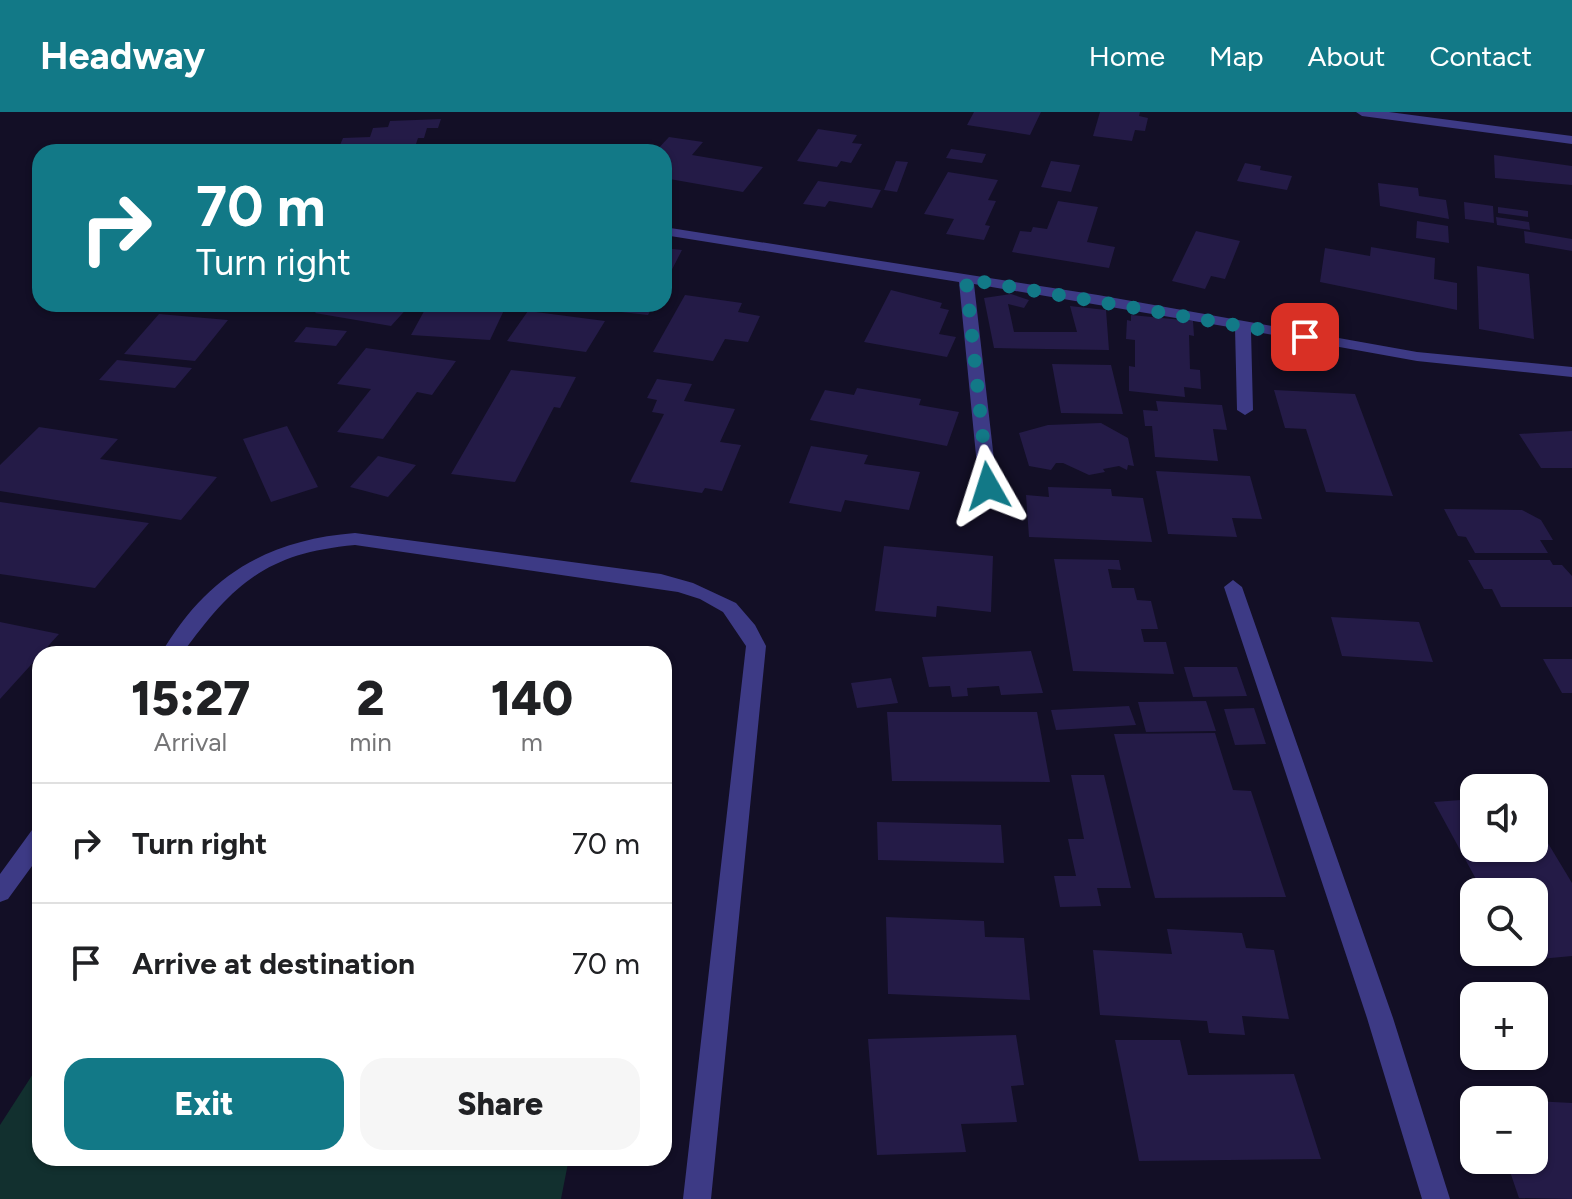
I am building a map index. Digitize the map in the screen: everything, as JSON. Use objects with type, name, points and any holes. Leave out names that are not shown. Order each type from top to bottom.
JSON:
[{"type":"street","points":[[1362,112],[1572,140]]},
{"type":"street","points":[[672,232],[1459,363],[1516,371],[1572,372]]},
{"type":"street","points":[[966,279],[988,486]]},
{"type":"street","points":[[1243,325],[1245,410]]},
{"type":"street","points":[[177,646],[209,601],[246,568],[287,548],[318,540],[355,539],[661,581],[710,593],[735,610],[756,646],[697,1199]]},
{"type":"street","points":[[1233,587],[1380,1018],[1436,1199]]},
{"type":"street","points":[[0,892],[32,848]]},
{"type":"green space","points":[[32,1075],[32,1166],[567,1166],[561,1199],[0,1199],[0,1125]]},
{"type":"building","points":[[974,112],[1041,112],[1030,135],[967,125]]},
{"type":"building","points":[[1100,112],[1140,112],[1139,116],[1148,118],[1145,131],[1135,130],[1132,141],[1093,136]]},
{"type":"building","points":[[441,119],[438,128],[427,128],[424,138],[418,138],[416,144],[340,144],[343,138],[370,137],[373,128],[388,127],[390,121]]},
{"type":"building","points":[[818,129],[857,135],[852,143],[862,144],[851,163],[841,161],[837,167],[797,161]]},
{"type":"building","points":[[669,137],[703,142],[692,155],[763,167],[743,192],[672,179],[672,144],[662,144]]},
{"type":"building","points":[[951,149],[986,154],[982,163],[946,158]]},
{"type":"building","points":[[1494,155],[1572,166],[1572,185],[1495,178]]},
{"type":"building","points":[[896,161],[908,162],[897,192],[884,190]]},
{"type":"building","points":[[1051,161],[1080,165],[1071,192],[1041,187]]},
{"type":"building","points":[[1245,163],[1261,166],[1260,170],[1292,176],[1287,190],[1237,181]]},
{"type":"building","points":[[948,172],[998,180],[988,200],[996,201],[985,225],[990,226],[984,240],[946,234],[954,219],[924,214]]},
{"type":"building","points":[[818,181],[881,190],[872,208],[829,201],[825,207],[803,204]]},
{"type":"building","points":[[1378,183],[1418,188],[1419,196],[1446,200],[1449,219],[1380,206]]},
{"type":"building","points":[[1058,201],[1098,207],[1087,242],[1115,247],[1109,268],[1012,252],[1020,231],[1031,232],[1033,227],[1047,229]]},
{"type":"building","points":[[1464,202],[1493,206],[1494,223],[1465,219]]},
{"type":"building","points":[[1498,207],[1528,211],[1528,217],[1498,213]]},
{"type":"building","points":[[1496,217],[1529,222],[1530,230],[1497,225]]},
{"type":"building","points":[[1417,221],[1448,226],[1449,243],[1416,238]]},
{"type":"building","points":[[1196,231],[1240,241],[1225,279],[1211,276],[1205,289],[1172,281]]},
{"type":"building","points":[[1524,231],[1572,239],[1572,251],[1525,243]]},
{"type":"building","points":[[1371,247],[1435,258],[1434,279],[1457,283],[1457,310],[1320,282],[1325,248],[1370,256]]},
{"type":"building","points":[[672,249],[682,250],[672,269]]},
{"type":"building","points":[[1477,266],[1529,274],[1534,339],[1479,329]]},
{"type":"building","points":[[891,290],[942,303],[940,308],[949,310],[939,334],[956,337],[947,357],[864,342]]},
{"type":"building","points":[[1011,294],[1029,300],[1024,308],[1008,304],[1014,332],[1077,332],[1070,306],[1106,310],[1109,350],[994,348],[984,298]]},
{"type":"building","points":[[685,295],[742,303],[738,312],[760,316],[748,342],[725,339],[713,361],[653,352]]},
{"type":"building","points":[[316,312],[404,312],[391,326]]},
{"type":"building","points":[[424,312],[503,312],[490,340],[411,335]]},
{"type":"building","points":[[527,312],[605,321],[586,352],[507,341]]},
{"type":"building","points":[[621,312],[650,312],[648,315]]},
{"type":"building","points":[[159,314],[228,320],[195,361],[124,354]]},
{"type":"building","points":[[1131,315],[1193,321],[1194,336],[1189,335],[1190,369],[1200,370],[1201,389],[1184,387],[1185,397],[1129,391],[1129,366],[1135,367],[1135,340],[1126,339],[1127,320],[1131,321]]},
{"type":"building","points":[[306,327],[347,331],[336,346],[294,342]]},
{"type":"building","points":[[366,348],[456,361],[432,395],[417,392],[383,439],[337,432],[371,389],[337,384]]},
{"type":"building","points":[[117,360],[192,368],[175,388],[99,380]]},
{"type":"building","points":[[1052,364],[1111,365],[1123,414],[1061,413]]},
{"type":"building","points":[[511,370],[576,377],[560,408],[554,407],[515,482],[451,474]]},
{"type":"building","points":[[657,379],[692,384],[684,401],[735,409],[720,442],[741,445],[722,491],[705,488],[702,493],[630,482],[664,414],[652,412],[657,400],[647,398]]},
{"type":"building","points":[[857,388],[921,399],[919,405],[959,412],[947,446],[810,420],[825,390],[854,395]]},
{"type":"building","points":[[1274,390],[1355,394],[1393,496],[1326,492],[1306,429],[1285,428]]},
{"type":"building","points":[[1156,401],[1222,405],[1227,430],[1213,429],[1218,461],[1155,457],[1152,426],[1145,426],[1143,410],[1158,411]]},
{"type":"building","points":[[1101,423],[1128,438],[1134,466],[1128,465],[1127,470],[1119,466],[1103,469],[1105,472],[1089,475],[1063,463],[1056,463],[1051,470],[1029,466],[1019,433],[1048,425]]},
{"type":"building","points":[[287,426],[318,487],[271,502],[243,439]]},
{"type":"building","points":[[39,427],[118,439],[100,459],[217,477],[181,520],[0,491],[0,465]]},
{"type":"building","points":[[1572,431],[1572,468],[1541,468],[1519,434]]},
{"type":"building","points":[[811,446],[868,455],[864,464],[920,472],[909,510],[845,500],[841,512],[789,503]]},
{"type":"building","points":[[378,456],[416,465],[388,497],[350,487]]},
{"type":"building","points":[[1156,471],[1250,476],[1262,519],[1232,518],[1237,537],[1168,534]]},
{"type":"building","points":[[1048,487],[1111,489],[1112,496],[1143,498],[1152,542],[1029,537],[1026,495],[1049,497]]},
{"type":"building","points":[[0,502],[149,523],[95,588],[0,574]]},
{"type":"building","points":[[1444,509],[1522,510],[1541,520],[1553,540],[1540,540],[1548,553],[1475,553],[1466,537],[1458,536]]},
{"type":"building","points":[[884,546],[993,556],[991,612],[937,606],[936,617],[875,611]]},
{"type":"building","points":[[1054,559],[1119,560],[1121,570],[1108,569],[1112,588],[1134,588],[1137,600],[1151,601],[1158,629],[1141,629],[1144,642],[1166,642],[1174,674],[1073,671]]},
{"type":"building","points":[[1468,560],[1550,560],[1553,565],[1562,565],[1572,576],[1572,607],[1501,607],[1492,589],[1484,589]]},
{"type":"building","points":[[1331,617],[1419,622],[1433,662],[1342,656]]},
{"type":"building","points":[[0,622],[59,634],[48,646],[32,646],[32,664],[0,699]]},
{"type":"building","points":[[1031,651],[1043,693],[1001,695],[999,686],[967,688],[968,696],[952,697],[950,686],[929,687],[922,657]]},
{"type":"building","points":[[1543,659],[1572,659],[1572,693],[1562,693]]},
{"type":"building","points":[[1184,667],[1237,667],[1247,696],[1193,697]]},
{"type":"building","points":[[891,678],[898,703],[857,708],[851,683]]},
{"type":"building","points":[[1206,701],[1216,731],[1146,732],[1138,702]]},
{"type":"building","points":[[1129,706],[1136,725],[1056,730],[1051,710]]},
{"type":"building","points":[[1254,708],[1266,744],[1235,745],[1224,709]]},
{"type":"building","points":[[887,712],[1037,712],[1050,782],[892,781]]},
{"type":"building","points":[[1215,733],[1233,790],[1251,791],[1286,897],[1155,898],[1114,734]]},
{"type":"building","points":[[1071,775],[1104,775],[1131,888],[1097,888],[1101,906],[1060,907],[1054,876],[1076,876],[1068,839],[1084,839]]},
{"type":"building","points":[[1460,800],[1460,850],[1434,802]]},
{"type":"building","points":[[877,822],[1001,825],[1004,863],[878,860]]},
{"type":"building","points":[[1548,843],[1572,883],[1572,956],[1548,958],[1548,878],[1475,878],[1467,862],[1548,862]]},
{"type":"building","points":[[886,917],[984,921],[985,937],[1024,938],[1030,1000],[888,994]]},
{"type":"building","points":[[1167,929],[1242,933],[1246,948],[1274,950],[1289,1019],[1242,1016],[1245,1035],[1209,1033],[1207,1021],[1100,1015],[1093,950],[1172,954]]},
{"type":"building","points":[[1016,1035],[1024,1085],[1011,1086],[1017,1122],[961,1124],[966,1152],[877,1155],[868,1039]]},
{"type":"building","points":[[1115,1040],[1180,1040],[1188,1075],[1294,1074],[1321,1159],[1139,1161]]},
{"type":"building","points":[[1548,1102],[1572,1103],[1572,1199],[1519,1198],[1511,1174],[1548,1174]]},
{"type":"route","points":[[988,486],[966,279],[1305,337]]}]
